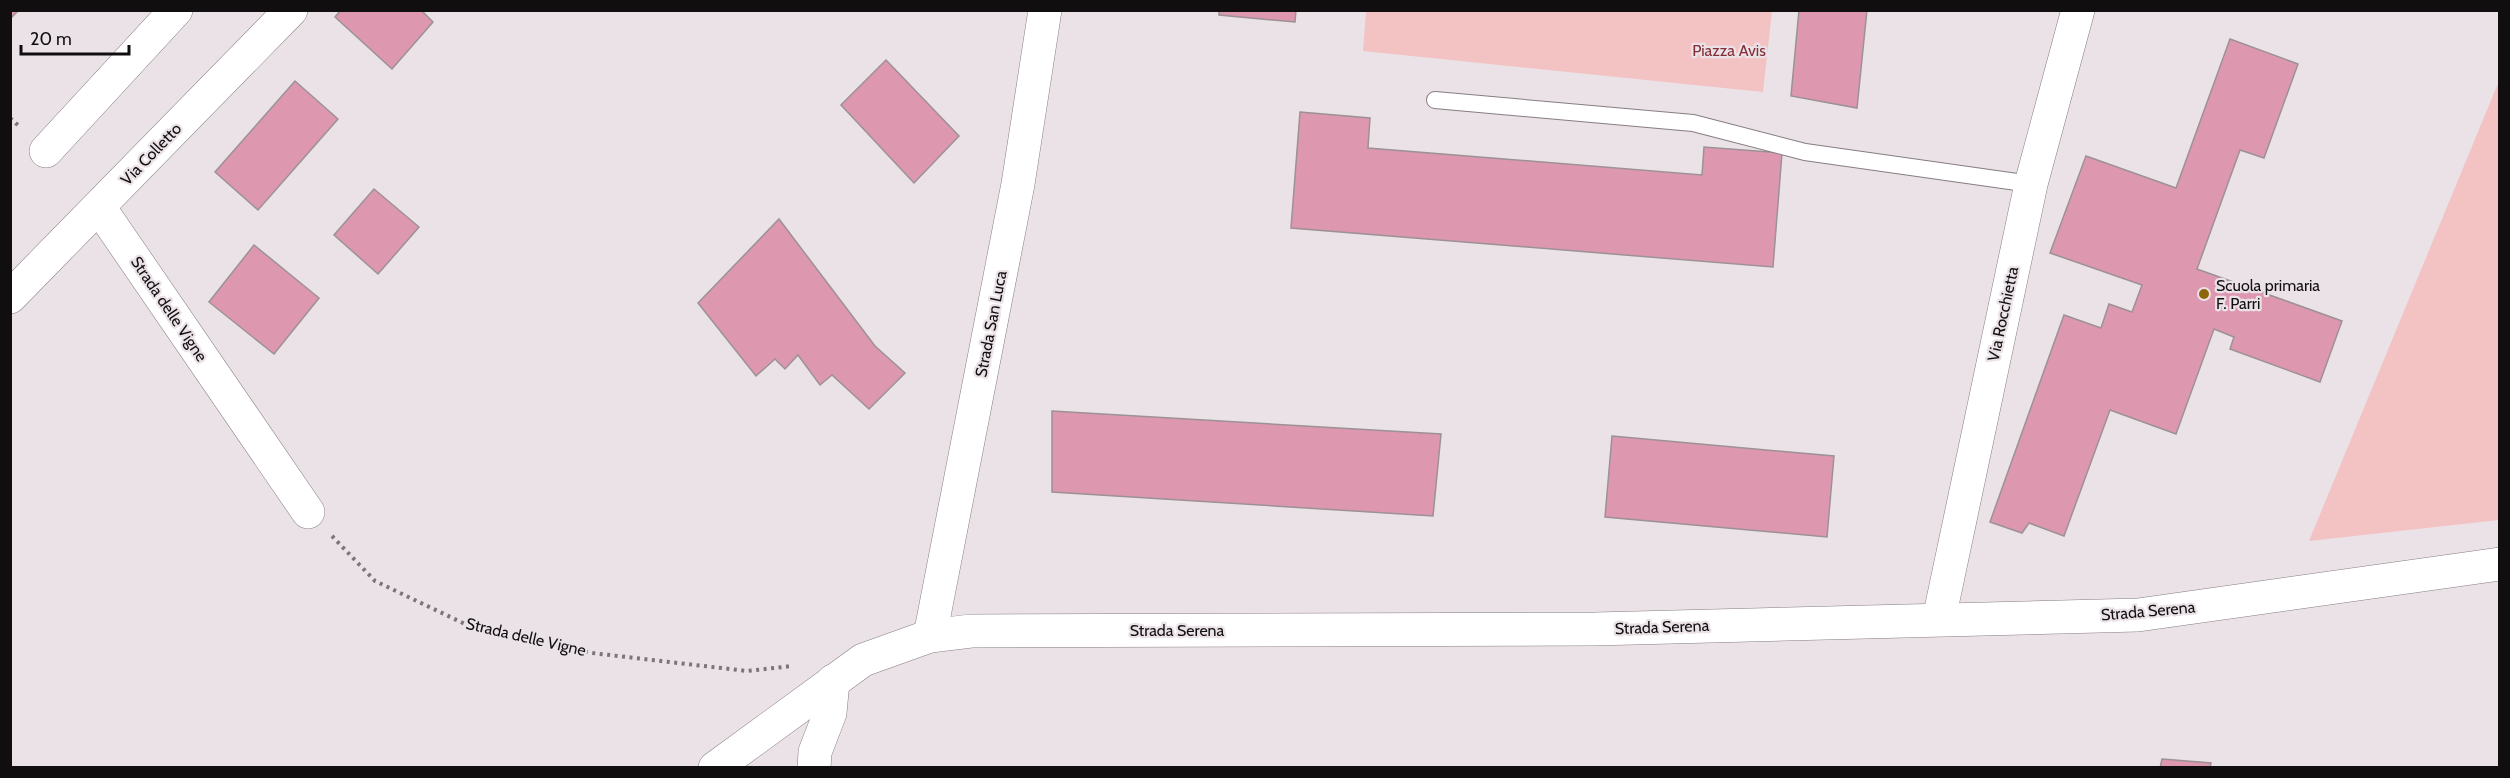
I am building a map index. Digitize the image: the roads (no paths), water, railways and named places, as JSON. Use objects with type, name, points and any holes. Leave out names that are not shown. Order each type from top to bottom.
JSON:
[{"type":"street","points":[[46,151],[176,10]]},
{"type":"street","name":"Via Colletto","points":[[10,297],[291,10]]},
{"type":"street","name":"Strada San Luca","points":[[930,636],[1018,184],[1045,10]]},
{"type":"street","name":"Via Rocchietta","points":[[1939,619],[2031,184],[2078,10]]},
{"type":"street","name":"Strada delle Vigne","points":[[99,207],[308,512]]},
{"type":"street","name":"Strada Serena","points":[[715,768],[863,660],[930,636],[971,631],[1583,629],[2138,615],[2499,564]]},
{"type":"street","points":[[814,768],[815,752],[830,713],[833,681]]},
{"type":"lane","points":[[1435,100],[1693,123],[1805,152],[2031,184]]},
{"type":"place","name":"Scuola primaria F. Parri","points":[[2204,294]]},
{"type":"park label","name":"Piazza Avis","points":[[1729,50]]}]
